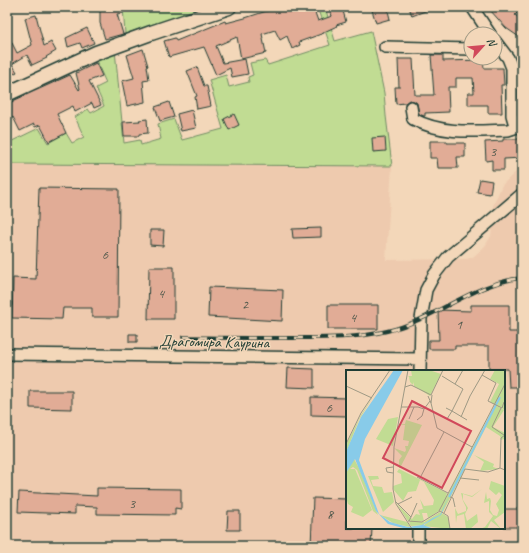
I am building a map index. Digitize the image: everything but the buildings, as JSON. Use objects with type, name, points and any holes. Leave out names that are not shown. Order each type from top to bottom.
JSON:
[{"type":"main road","points":[[7,94],[96,53],[144,35],[229,7]]},
{"type":"street","points":[[472,7],[485,26]]},
{"type":"street","points":[[385,47],[463,48]]},
{"type":"street","points":[[411,107],[413,119],[437,128],[456,132],[508,130],[520,127],[512,115],[512,68],[508,58],[503,52]]},
{"type":"street","points":[[420,370],[421,319],[426,290],[434,275],[448,257],[522,194]]},
{"type":"street","name":"Драгомира Каурина","points":[[7,354],[420,359]]},
{"type":"street","points":[[418,529],[418,546]]},
{"type":"shaded area","points":[[7,164],[392,166],[386,260],[467,259],[473,257],[485,246],[491,236],[493,206],[502,185],[522,166],[522,546],[7,546]]},
{"type":"green space","points":[[123,7],[206,7],[125,34]]},
{"type":"green space","points":[[317,7],[325,7],[335,41],[371,31],[384,93],[392,166],[7,164],[7,153],[11,150],[8,143],[39,128],[48,143],[66,133],[72,143],[84,137],[75,117],[88,109],[91,113],[104,106],[96,88],[106,83],[95,58],[115,50],[124,143],[140,140],[141,145],[161,139],[158,124],[174,119],[182,140],[223,129],[209,80],[226,75],[229,87],[249,82],[248,77],[253,75],[250,63],[265,60],[268,65],[330,45]]},
{"type":"railway","points":[[183,337],[324,338],[375,334],[405,326],[487,287],[504,281],[522,278]]}]
